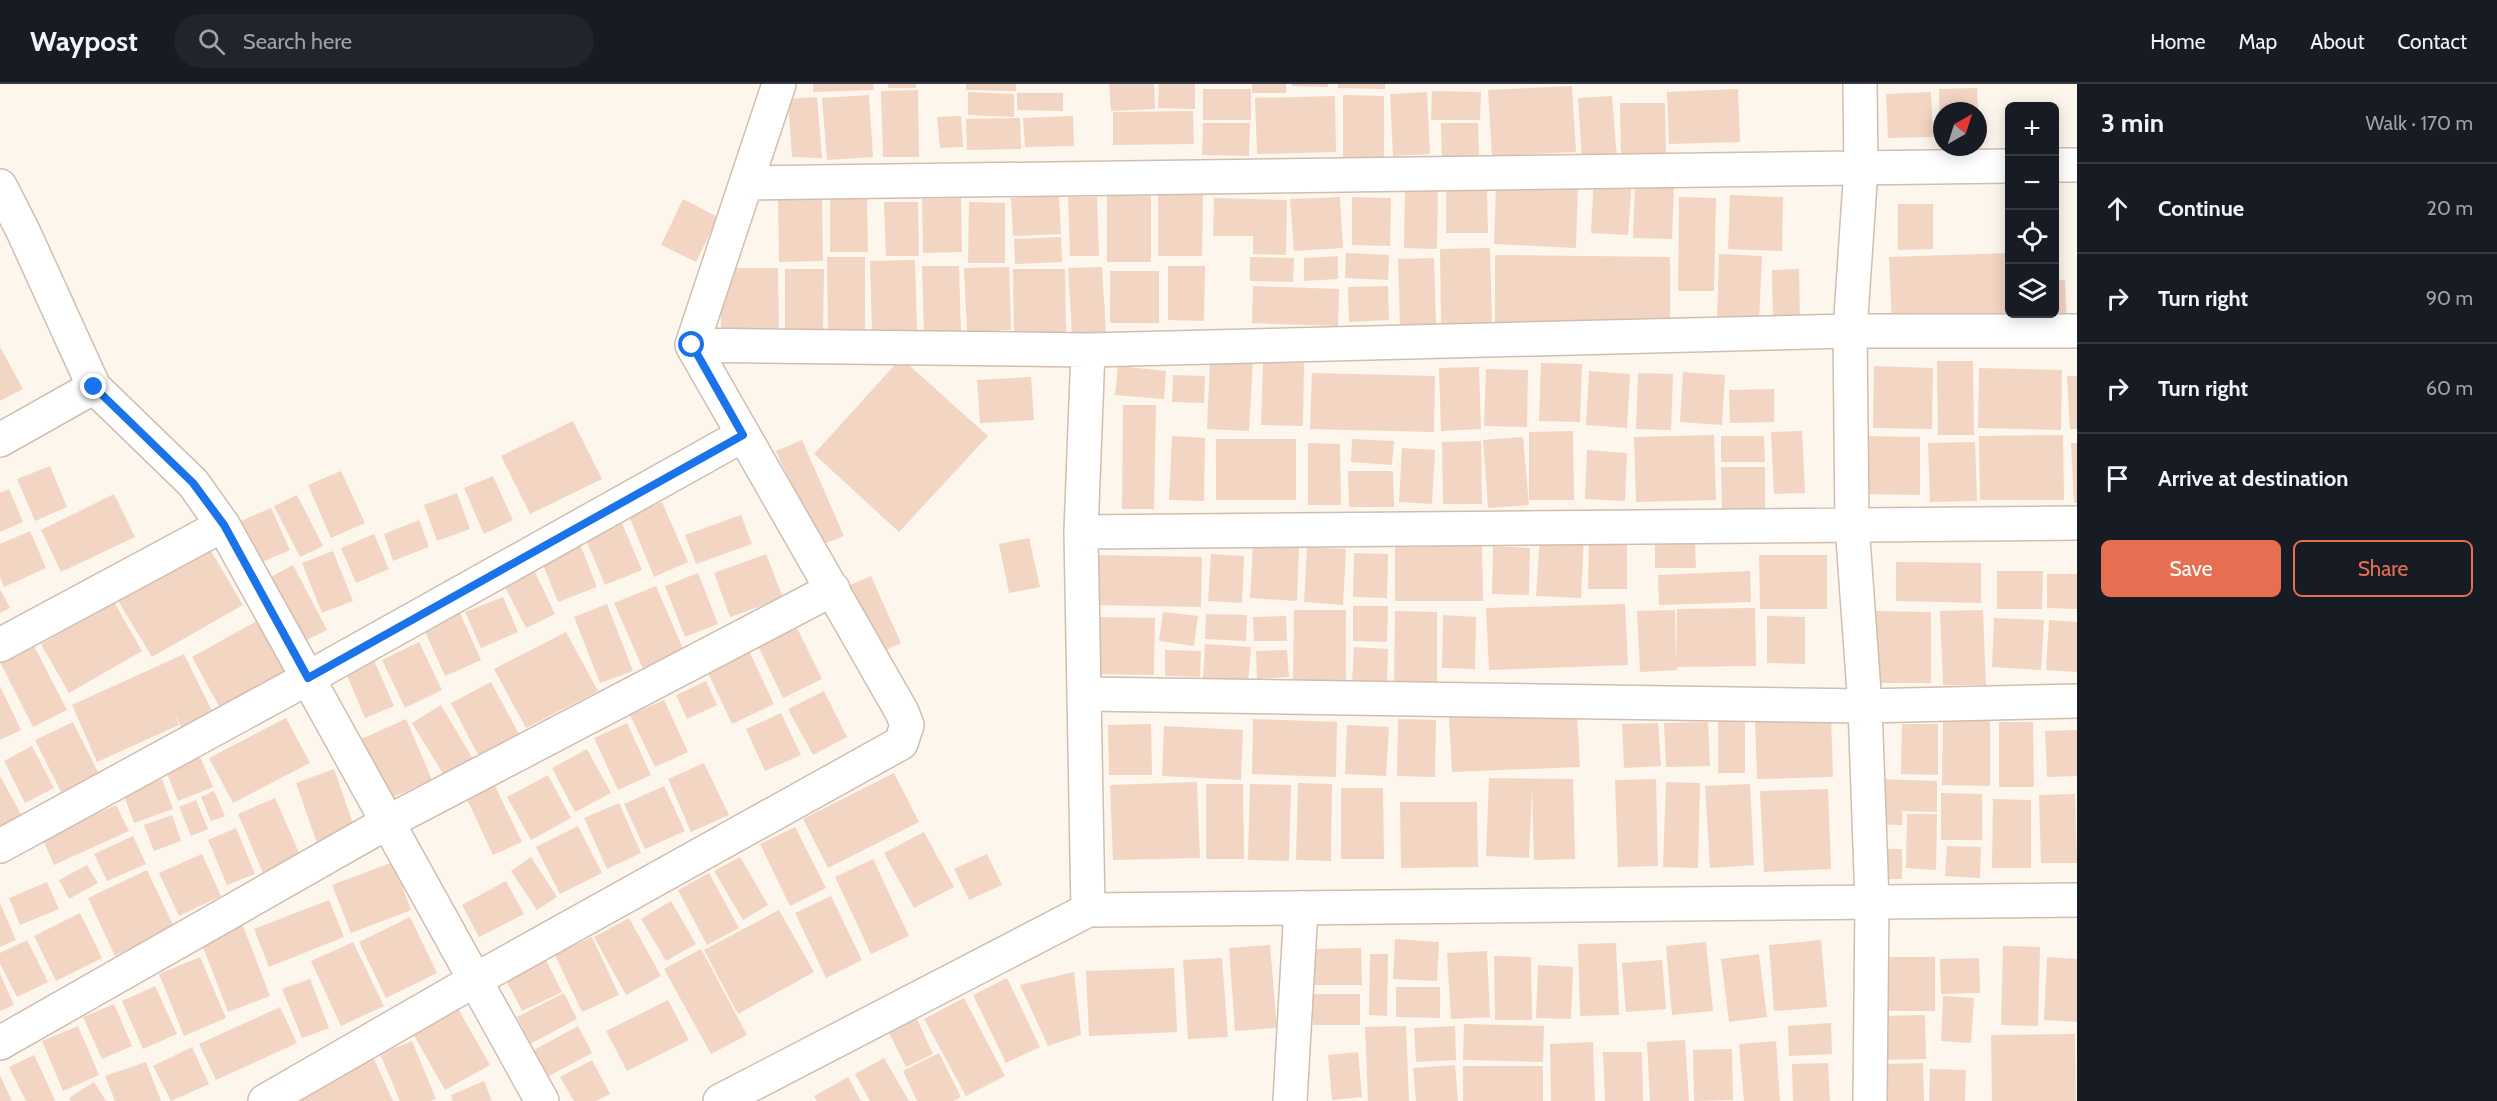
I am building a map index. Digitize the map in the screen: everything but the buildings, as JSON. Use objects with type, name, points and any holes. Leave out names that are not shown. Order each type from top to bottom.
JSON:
[{"type":"street","points":[[265,1101],[475,980],[901,743],[907,725],[902,712],[692,345],[779,84]]},
{"type":"street","points":[[1860,84],[1861,168],[1850,332],[1851,525],[1865,706],[1872,901],[1870,1101]]},
{"type":"street","points":[[2059,165],[2077,165]]},
{"type":"street","points":[[747,183],[2005,166]]},
{"type":"street","points":[[0,186],[12,237],[94,387],[193,483],[224,525],[542,1101]]},
{"type":"street","points":[[692,345],[1088,350],[1850,332],[2077,331]]},
{"type":"street","points":[[1088,350],[1081,532],[1086,694],[1088,910]]},
{"type":"street","points":[[0,440],[94,387]]},
{"type":"street","points":[[0,846],[308,678],[743,435]]},
{"type":"street","points":[[1081,532],[2077,523]]},
{"type":"street","points":[[0,645],[224,525]]},
{"type":"street","points":[[0,1043],[388,822],[833,589]]},
{"type":"street","points":[[1086,694],[1865,706],[2077,701]]},
{"type":"street","points":[[720,1101],[1088,910],[2077,900]]},
{"type":"street","points":[[1290,1101],[1300,908]]},
{"type":"route","points":[[94,387],[193,483],[224,525],[308,678],[743,435],[692,345]]}]
